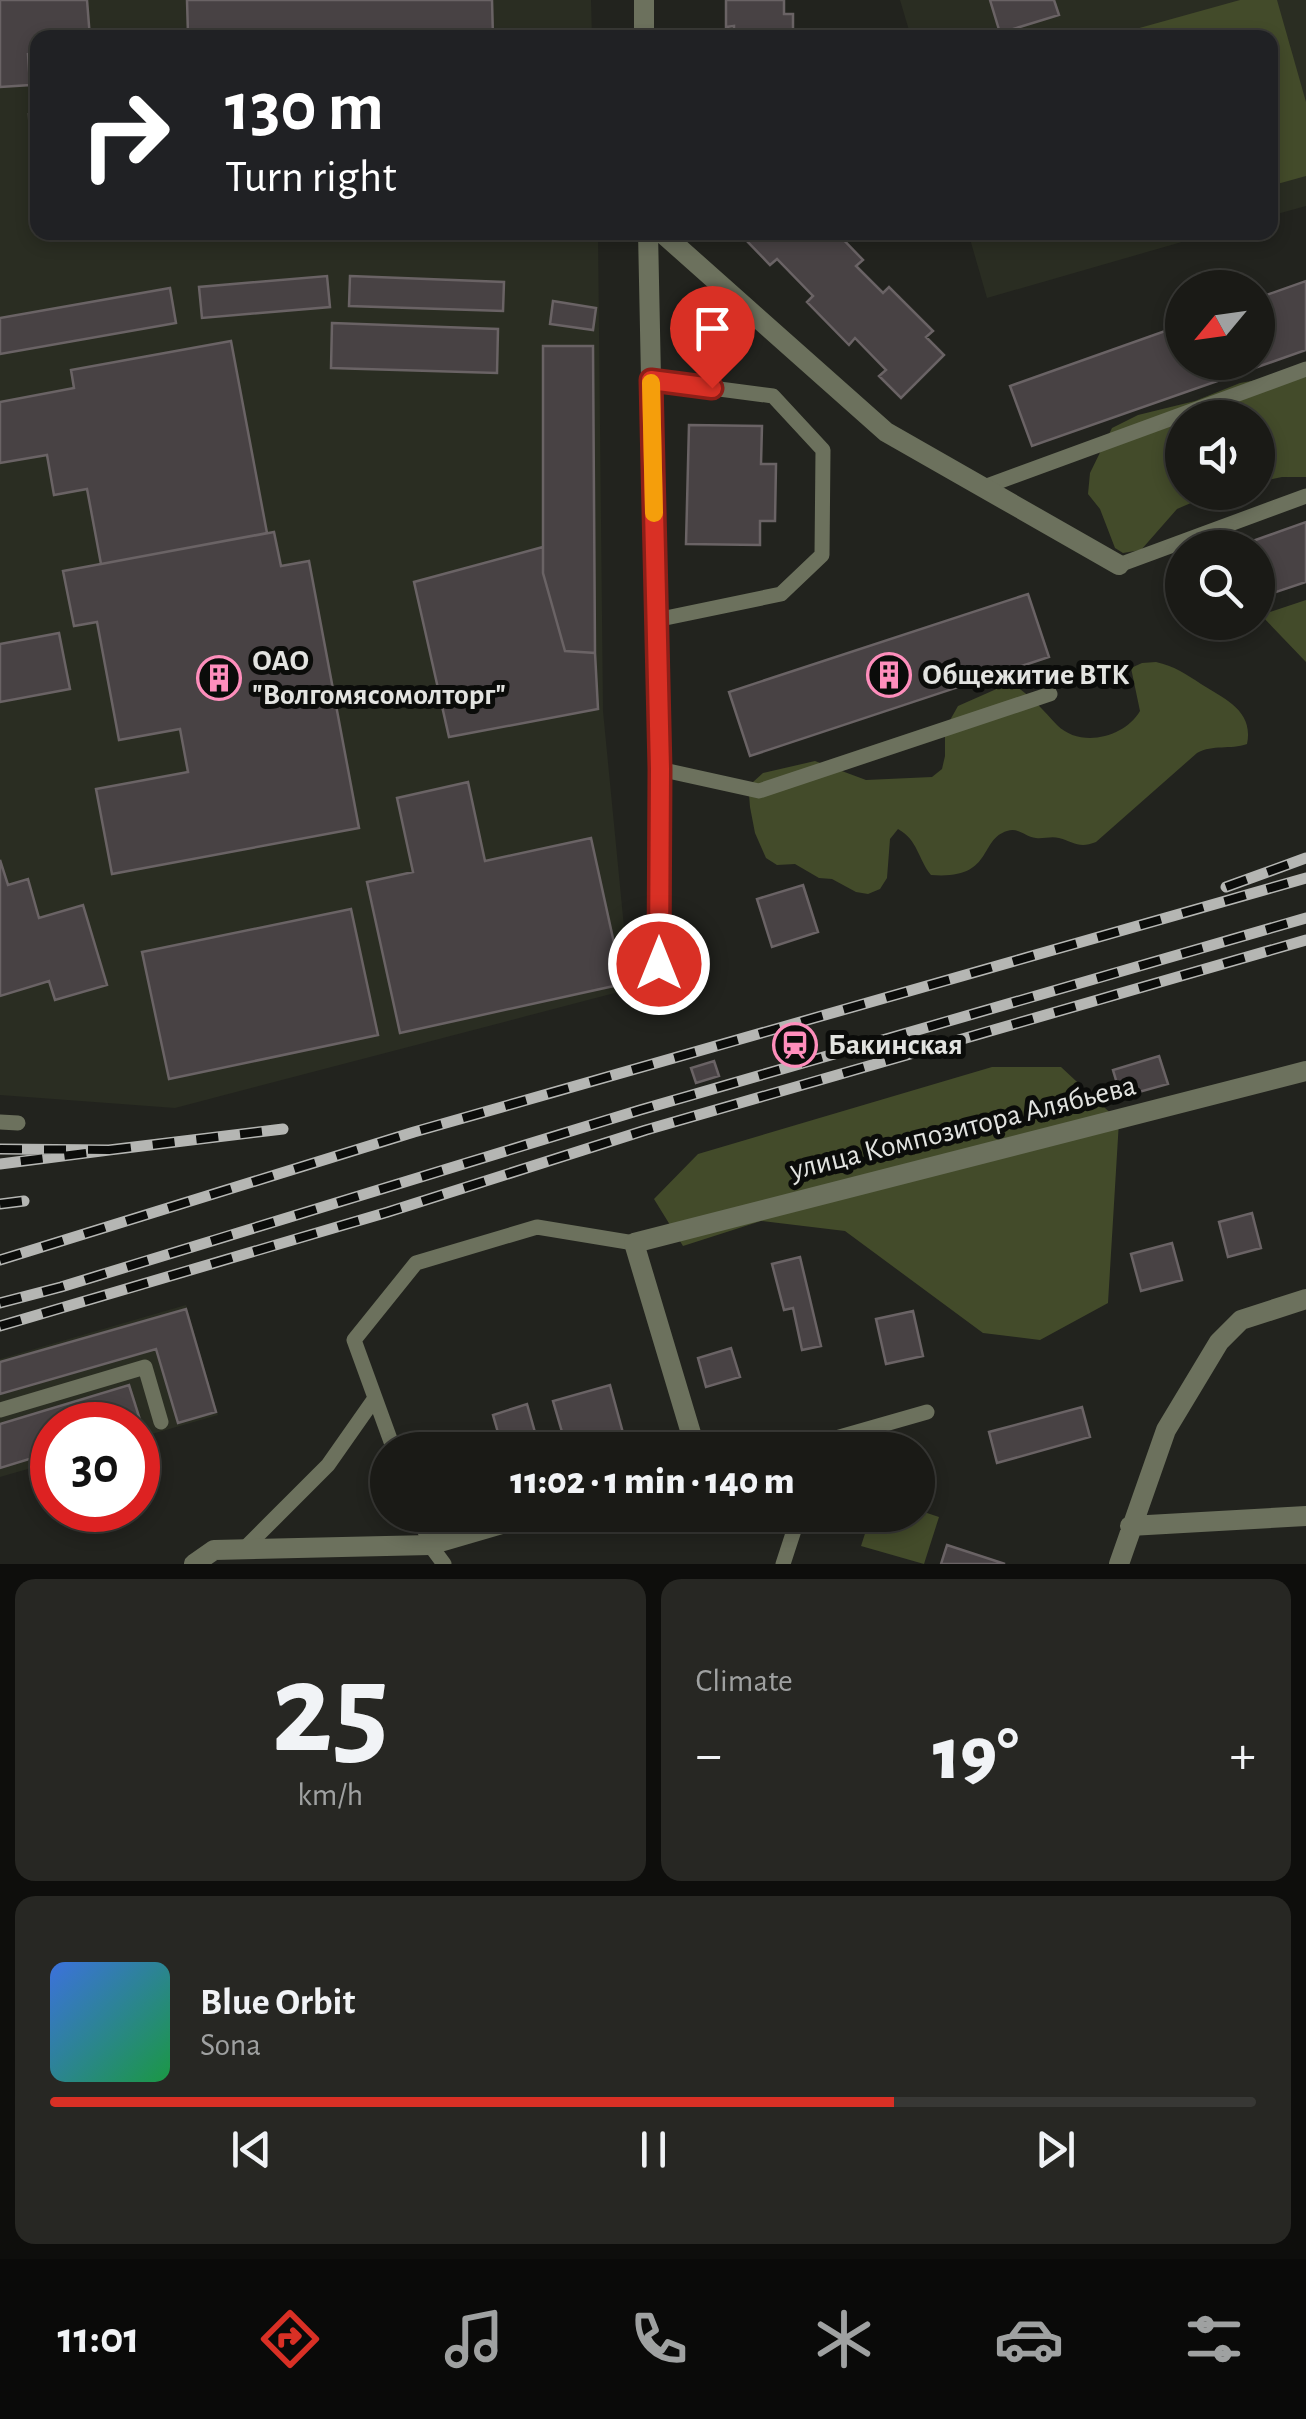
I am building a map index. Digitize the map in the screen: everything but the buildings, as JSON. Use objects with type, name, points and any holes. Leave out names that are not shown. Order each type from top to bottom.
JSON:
[{"type":"street","points":[[644,0],[644,30]]},
{"type":"street","points":[[648,240],[660,769],[659,964]]},
{"type":"street","points":[[670,240],[886,432],[1119,565]]},
{"type":"street","name":"улица Композитора Алябьева","points":[[634,1243],[1306,1071]]},
{"type":"street","points":[[634,1243],[691,1432]]},
{"type":"street","points":[[1119,1564],[1166,1430],[1219,1342],[1241,1320],[1306,1299]]},
{"type":"street","points":[[1130,1526],[1306,1516]]},
{"type":"street","points":[[194,1564],[214,1550],[430,1545],[474,1532]]},
{"type":"lane","points":[[984,487],[1306,370]]},
{"type":"lane","points":[[651,380],[773,396],[823,450],[822,555],[781,594],[656,620]]},
{"type":"lane","points":[[1119,565],[1306,496]]},
{"type":"lane","points":[[660,769],[758,791],[1050,694]]},
{"type":"lane","points":[[0,1122],[18,1123]]},
{"type":"lane","points":[[387,1432],[354,1340],[416,1263],[537,1227],[634,1243]]},
{"type":"lane","points":[[0,1410],[145,1368],[161,1422]]},
{"type":"lane","points":[[244,1549],[328,1465],[375,1398]]},
{"type":"lane","points":[[865,1432],[928,1412]]},
{"type":"lane","points":[[425,1532],[444,1564]]},
{"type":"lane","points":[[784,1564],[794,1532]]},
{"type":"shaded area","points":[[0,0],[591,0],[592,30],[30,30],[30,240],[598,240],[603,711],[630,989],[175,1108],[0,1095]]},
{"type":"shaded area","points":[[900,0],[1306,0],[1306,206],[1278,214],[1278,30],[909,30]]},
{"type":"shaded area","points":[[970,240],[1189,240],[987,298]]},
{"type":"shaded area","points":[[186,1305],[218,1415],[160,1432],[160,1402],[30,1402],[30,1468],[0,1477],[0,1359]]},
{"type":"green space","points":[[1240,0],[1277,0],[1306,102],[1306,176],[1278,184],[1278,30],[1132,30]]},
{"type":"green space","points":[[1306,371],[1306,477],[1275,478],[1275,400],[1198,400],[1240,383],[1275,380],[1275,377]]},
{"type":"green space","points":[[1165,408],[1165,510],[1176,510],[1141,550],[1123,553],[1115,548],[1100,509],[1088,494],[1090,473],[1112,428],[1138,415]]},
{"type":"green space","points":[[1306,600],[1306,662],[1275,630],[1275,610]]},
{"type":"green space","points":[[1156,662],[1185,674],[1236,707],[1246,723],[1247,744],[1197,753],[1096,842],[1081,845],[1011,830],[998,836],[975,866],[965,872],[931,875],[914,844],[898,829],[890,839],[887,878],[880,889],[868,894],[832,879],[819,878],[795,864],[777,865],[766,858],[755,833],[749,794],[753,782],[763,773],[815,761],[866,780],[932,777],[942,769],[945,729],[958,706],[1010,683],[1067,732],[1078,737],[1102,737],[1124,728],[1140,711],[1131,668]]},
{"type":"green space","points":[[992,1067],[1061,1067],[1119,1121],[1108,1303],[1040,1340],[983,1333],[845,1231],[761,1221],[683,1246],[654,1199],[698,1154]]},
{"type":"green space","points":[[866,1532],[934,1532],[924,1564],[861,1546]]},
{"type":"railway","points":[[1226,887],[1306,858]]},
{"type":"railway","points":[[0,1260],[414,1132],[1306,878]]},
{"type":"railway","points":[[0,1303],[640,1110],[1306,918]]},
{"type":"railway","points":[[0,1326],[388,1212],[646,1130],[1306,940]]},
{"type":"railway","points":[[109,1150],[283,1129]]},
{"type":"railway","points":[[0,1149],[109,1150],[0,1164]]},
{"type":"railway","points":[[0,1204],[24,1201]]},
{"type":"slow traffic","points":[[651,383],[654,513]]},
{"type":"place","name":"Общежитие ВТК","points":[[889,675]]},
{"type":"place","name":"ОАО \"Волгомясомолторг\"","points":[[219,678]]},
{"type":"place","name":"Бакинская","points":[[795,1045]]},
{"type":"route","points":[[659,964],[660,769],[651,380],[712,388]]}]
